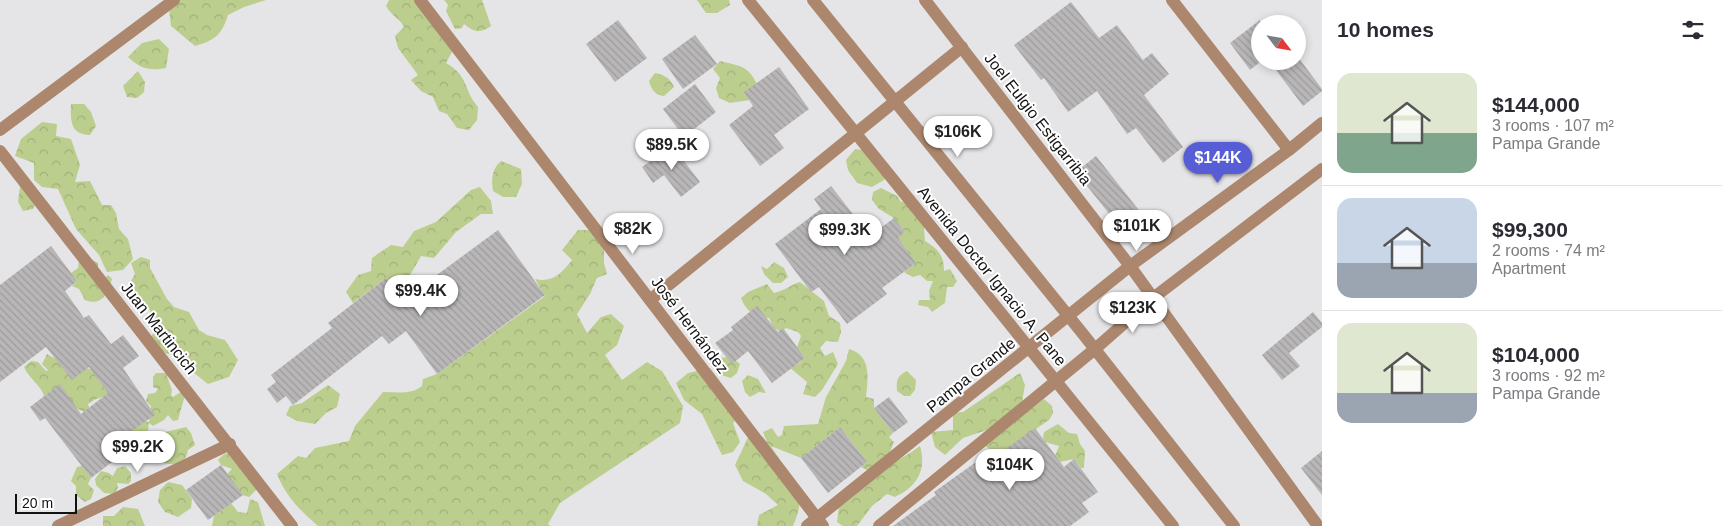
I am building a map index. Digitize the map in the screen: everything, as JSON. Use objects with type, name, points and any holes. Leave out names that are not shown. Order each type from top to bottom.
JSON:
[{"type":"street","points":[[0,130],[174,0]]},
{"type":"street","name":"José Hernández","points":[[420,0],[650,300],[816,523]]},
{"type":"street","name":"Avenida Doctor Ignacio A. Pane","points":[[748,0],[1173,526]]},
{"type":"street","name":"Avenida Doctor Ignacio A. Pane","points":[[813,0],[1069,316],[1234,526]]},
{"type":"street","name":"Joel Eulgio Estigarribia","points":[[925,0],[1130,266],[1318,526]]},
{"type":"street","points":[[1172,0],[1289,150]]},
{"type":"street","points":[[650,300],[962,47]]},
{"type":"street","name":"Pampa Grande","points":[[816,523],[1130,266],[1289,150],[1322,123]]},
{"type":"street","name":"Juan Martincich","points":[[0,151],[292,526]]},
{"type":"street","points":[[879,526],[1095,349],[1153,298],[1322,169]]},
{"type":"street","points":[[58,526],[230,444]]},
{"type":"green space","points":[[171,0],[266,0],[244,7],[228,15],[223,28],[216,36],[207,42],[195,46],[171,26],[169,8]]},
{"type":"green space","points":[[389,0],[427,0],[452,52],[446,63],[459,73],[478,107],[477,120],[469,130],[457,128],[447,114],[439,111],[433,97],[421,91],[411,80],[418,75],[398,48],[395,36],[404,27],[386,6]]},
{"type":"green space","points":[[444,0],[482,0],[491,26],[477,31],[464,24],[462,28],[455,29],[446,11],[448,5]]},
{"type":"green space","points":[[697,0],[729,0],[730,5],[717,13],[706,13]]},
{"type":"green space","points":[[159,39],[169,49],[166,68],[146,68],[128,57],[142,43]]},
{"type":"green space","points":[[720,61],[742,67],[754,78],[757,84],[750,100],[730,103],[719,98],[716,88],[720,78],[713,69]]},
{"type":"green space","points":[[138,71],[145,82],[144,92],[137,98],[127,97],[123,86]]},
{"type":"green space","points":[[655,73],[667,77],[674,87],[664,96],[656,93],[650,84],[649,81]]},
{"type":"green space","points":[[71,104],[84,104],[91,112],[96,126],[90,135],[79,133],[75,130],[71,116]]},
{"type":"green space","points":[[42,122],[57,124],[56,136],[71,139],[80,165],[75,182],[90,181],[102,205],[111,205],[116,213],[119,229],[128,239],[133,259],[123,270],[107,272],[99,255],[76,229],[58,189],[42,187],[34,180],[34,163],[15,156],[21,139]]},
{"type":"green space","points":[[855,149],[870,151],[887,173],[884,180],[872,187],[857,183],[848,170],[846,160]]},
{"type":"green space","points":[[501,161],[521,169],[522,184],[516,197],[503,197],[493,191],[493,174]]},
{"type":"green space","points":[[20,186],[37,200],[33,209],[23,211],[18,202]]},
{"type":"green space","points":[[480,187],[491,201],[493,214],[481,214],[456,232],[434,258],[421,256],[409,277],[394,289],[386,278],[353,303],[346,292],[358,275],[371,271],[372,258],[391,245],[403,247],[414,231],[436,222],[471,190]]},
{"type":"green space","points":[[881,188],[897,196],[901,202],[910,200],[923,217],[925,241],[939,253],[943,261],[944,271],[950,269],[957,281],[953,287],[947,287],[945,303],[932,312],[928,307],[918,305],[919,300],[930,300],[929,291],[933,281],[927,281],[920,275],[913,277],[904,272],[916,263],[897,238],[905,232],[894,218],[879,209],[872,200],[873,192]]},
{"type":"green space","points":[[578,230],[596,230],[604,245],[604,263],[607,274],[597,278],[590,294],[577,314],[587,333],[601,317],[611,314],[624,326],[617,345],[605,355],[622,380],[647,362],[662,371],[683,406],[680,423],[560,503],[548,524],[550,526],[318,526],[294,503],[277,474],[298,456],[306,458],[315,448],[349,441],[355,426],[383,392],[404,392],[418,389],[422,386],[423,379],[437,374],[545,296],[535,279],[546,280],[556,276],[568,265],[572,260],[562,250]]},
{"type":"green space","points":[[141,257],[150,260],[150,268],[167,299],[174,307],[189,312],[199,330],[207,335],[225,340],[238,360],[229,377],[208,384],[189,369],[184,359],[163,352],[151,338],[155,328],[149,308],[132,302],[131,281],[135,274],[131,263]]},
{"type":"green space","points":[[89,258],[98,263],[98,274],[103,280],[108,275],[112,279],[106,294],[96,302],[85,300],[79,289],[72,286],[77,281],[71,273],[78,268],[79,261]]},
{"type":"green space","points":[[774,262],[784,268],[788,277],[781,283],[773,283],[764,274],[761,266],[767,269]]},
{"type":"green space","points":[[800,282],[824,301],[829,316],[840,323],[841,332],[838,342],[826,341],[820,348],[825,356],[833,352],[838,364],[822,390],[815,397],[803,394],[807,382],[789,367],[798,364],[805,358],[797,347],[801,336],[798,332],[786,328],[781,332],[774,328],[769,318],[759,317],[752,313],[741,298],[748,292],[767,284],[774,293]]},
{"type":"green space","points":[[849,349],[856,352],[865,362],[868,375],[866,397],[874,399],[874,408],[893,433],[889,437],[894,442],[890,452],[869,471],[861,467],[867,462],[840,427],[801,458],[771,446],[796,482],[800,501],[793,526],[757,526],[759,515],[778,505],[766,494],[743,481],[735,465],[751,431],[763,437],[767,442],[763,432],[772,428],[778,437],[782,435],[784,426],[818,424],[826,397],[846,361]]},
{"type":"green space","points":[[47,354],[56,359],[90,369],[117,393],[96,399],[88,404],[90,410],[86,413],[70,405],[70,399],[60,385],[44,396],[24,367],[31,361],[38,362],[46,371],[48,370],[42,364]]},
{"type":"green space","points":[[731,357],[740,364],[737,373],[731,378],[721,375],[715,367],[718,358]]},
{"type":"green space","points":[[710,368],[744,413],[733,423],[740,442],[733,452],[722,455],[702,414],[684,400],[676,383],[688,373]]},
{"type":"green space","points":[[907,371],[916,380],[915,390],[910,396],[904,396],[897,391],[897,384],[899,377]]},
{"type":"green space","points":[[156,373],[166,373],[173,397],[187,388],[178,420],[173,421],[168,415],[164,420],[153,426],[149,423],[147,437],[153,449],[152,454],[142,461],[123,458],[117,442],[143,421],[149,422],[151,406],[146,401],[148,394],[155,393],[158,389],[153,387],[153,377]]},
{"type":"green space","points":[[1020,373],[1025,385],[1022,402],[990,429],[963,438],[945,455],[935,447],[931,432],[953,430],[953,413],[963,412]]},
{"type":"green space","points":[[748,375],[758,379],[766,393],[759,392],[750,397],[745,392],[742,381]]},
{"type":"green space","points":[[328,385],[340,394],[337,407],[326,413],[315,424],[297,421],[286,415],[290,406],[302,403]]},
{"type":"green space","points":[[1044,399],[1052,406],[1053,413],[1049,420],[998,455],[984,445]]},
{"type":"green space","points":[[1058,424],[1069,433],[1077,434],[1080,444],[1085,451],[1084,468],[1081,468],[1074,459],[1060,462],[1055,456],[1059,446],[1045,442],[1043,438],[1044,432]]},
{"type":"green space","points":[[186,427],[191,433],[195,445],[188,450],[184,460],[177,464],[158,461],[157,452],[161,433]]},
{"type":"green space","points":[[920,446],[922,455],[921,470],[909,488],[895,497],[887,494],[872,506],[857,526],[843,526],[837,522],[839,506],[850,499],[880,472]]},
{"type":"green space","points":[[234,450],[261,485],[249,497],[235,493],[230,485],[228,473],[232,469],[221,465],[218,460],[223,455]]},
{"type":"green space","points":[[82,466],[91,478],[88,484],[94,490],[91,499],[85,502],[76,495],[76,486],[71,481],[77,467]]},
{"type":"green space","points":[[125,466],[131,473],[131,481],[128,484],[117,483],[118,488],[114,494],[104,493],[96,485],[95,479],[101,471],[113,476],[117,468]]},
{"type":"green space","points":[[168,482],[182,485],[192,499],[191,508],[178,517],[165,512],[158,502],[160,490]]},
{"type":"green space","points":[[250,499],[258,502],[265,526],[212,526],[214,516],[231,503],[238,512],[247,513]]},
{"type":"green space","points":[[123,507],[138,509],[145,526],[103,526],[103,516],[114,516]]},
{"type":"building","points":[[1071,2],[1099,38],[1117,25],[1143,60],[1152,53],[1169,74],[1144,95],[1183,147],[1163,163],[1136,128],[1127,134],[1097,91],[1068,112],[1044,78],[1041,80],[1014,45]]},
{"type":"building","points":[[618,20],[647,58],[615,82],[586,44]]},
{"type":"building","points":[[1251,27],[1250,70],[1230,43]]},
{"type":"building","points":[[695,35],[717,64],[683,89],[662,59]]},
{"type":"building","points":[[779,67],[809,109],[774,135],[784,148],[760,166],[729,125],[753,106],[744,92]]},
{"type":"building","points":[[1306,68],[1322,91],[1303,106],[1276,70],[1306,70]]},
{"type":"building","points":[[695,84],[716,112],[684,137],[663,109]]},
{"type":"building","points":[[672,145],[700,182],[681,197],[664,175],[653,183],[642,167]]},
{"type":"building","points":[[1096,156],[1153,228],[1133,244],[1076,172]]},
{"type":"building","points":[[831,186],[870,236],[894,218],[905,232],[898,238],[916,263],[882,288],[887,294],[847,324],[819,287],[811,292],[775,244],[821,209],[814,199]]},
{"type":"building","points":[[498,230],[545,295],[437,374],[406,331],[389,344],[382,336],[293,405],[286,396],[277,403],[267,389],[276,382],[271,375],[332,328],[328,323],[386,278],[403,300]]},
{"type":"building","points":[[51,246],[77,281],[65,291],[84,318],[89,315],[111,344],[123,335],[139,356],[123,368],[155,415],[111,445],[120,456],[91,478],[45,418],[40,421],[30,407],[60,384],[81,414],[108,393],[89,367],[72,380],[46,347],[0,382],[0,285]]},
{"type":"building","points":[[757,306],[778,332],[783,328],[805,358],[772,383],[748,351],[732,364],[715,343],[733,330],[731,327]]},
{"type":"building","points":[[1313,312],[1322,323],[1322,327],[1289,353],[1300,366],[1282,380],[1262,355]]},
{"type":"building","points":[[889,397],[908,422],[893,433],[874,408]]},
{"type":"building","points":[[840,427],[867,462],[828,493],[801,458]]},
{"type":"building","points":[[1035,428],[1064,467],[1074,459],[1098,492],[1082,503],[1089,512],[1070,526],[893,526],[936,495],[934,492],[993,450],[997,455]]},
{"type":"building","points":[[1322,451],[1322,495],[1301,468]]},
{"type":"building","points":[[221,465],[243,495],[208,520],[186,490]]}]
